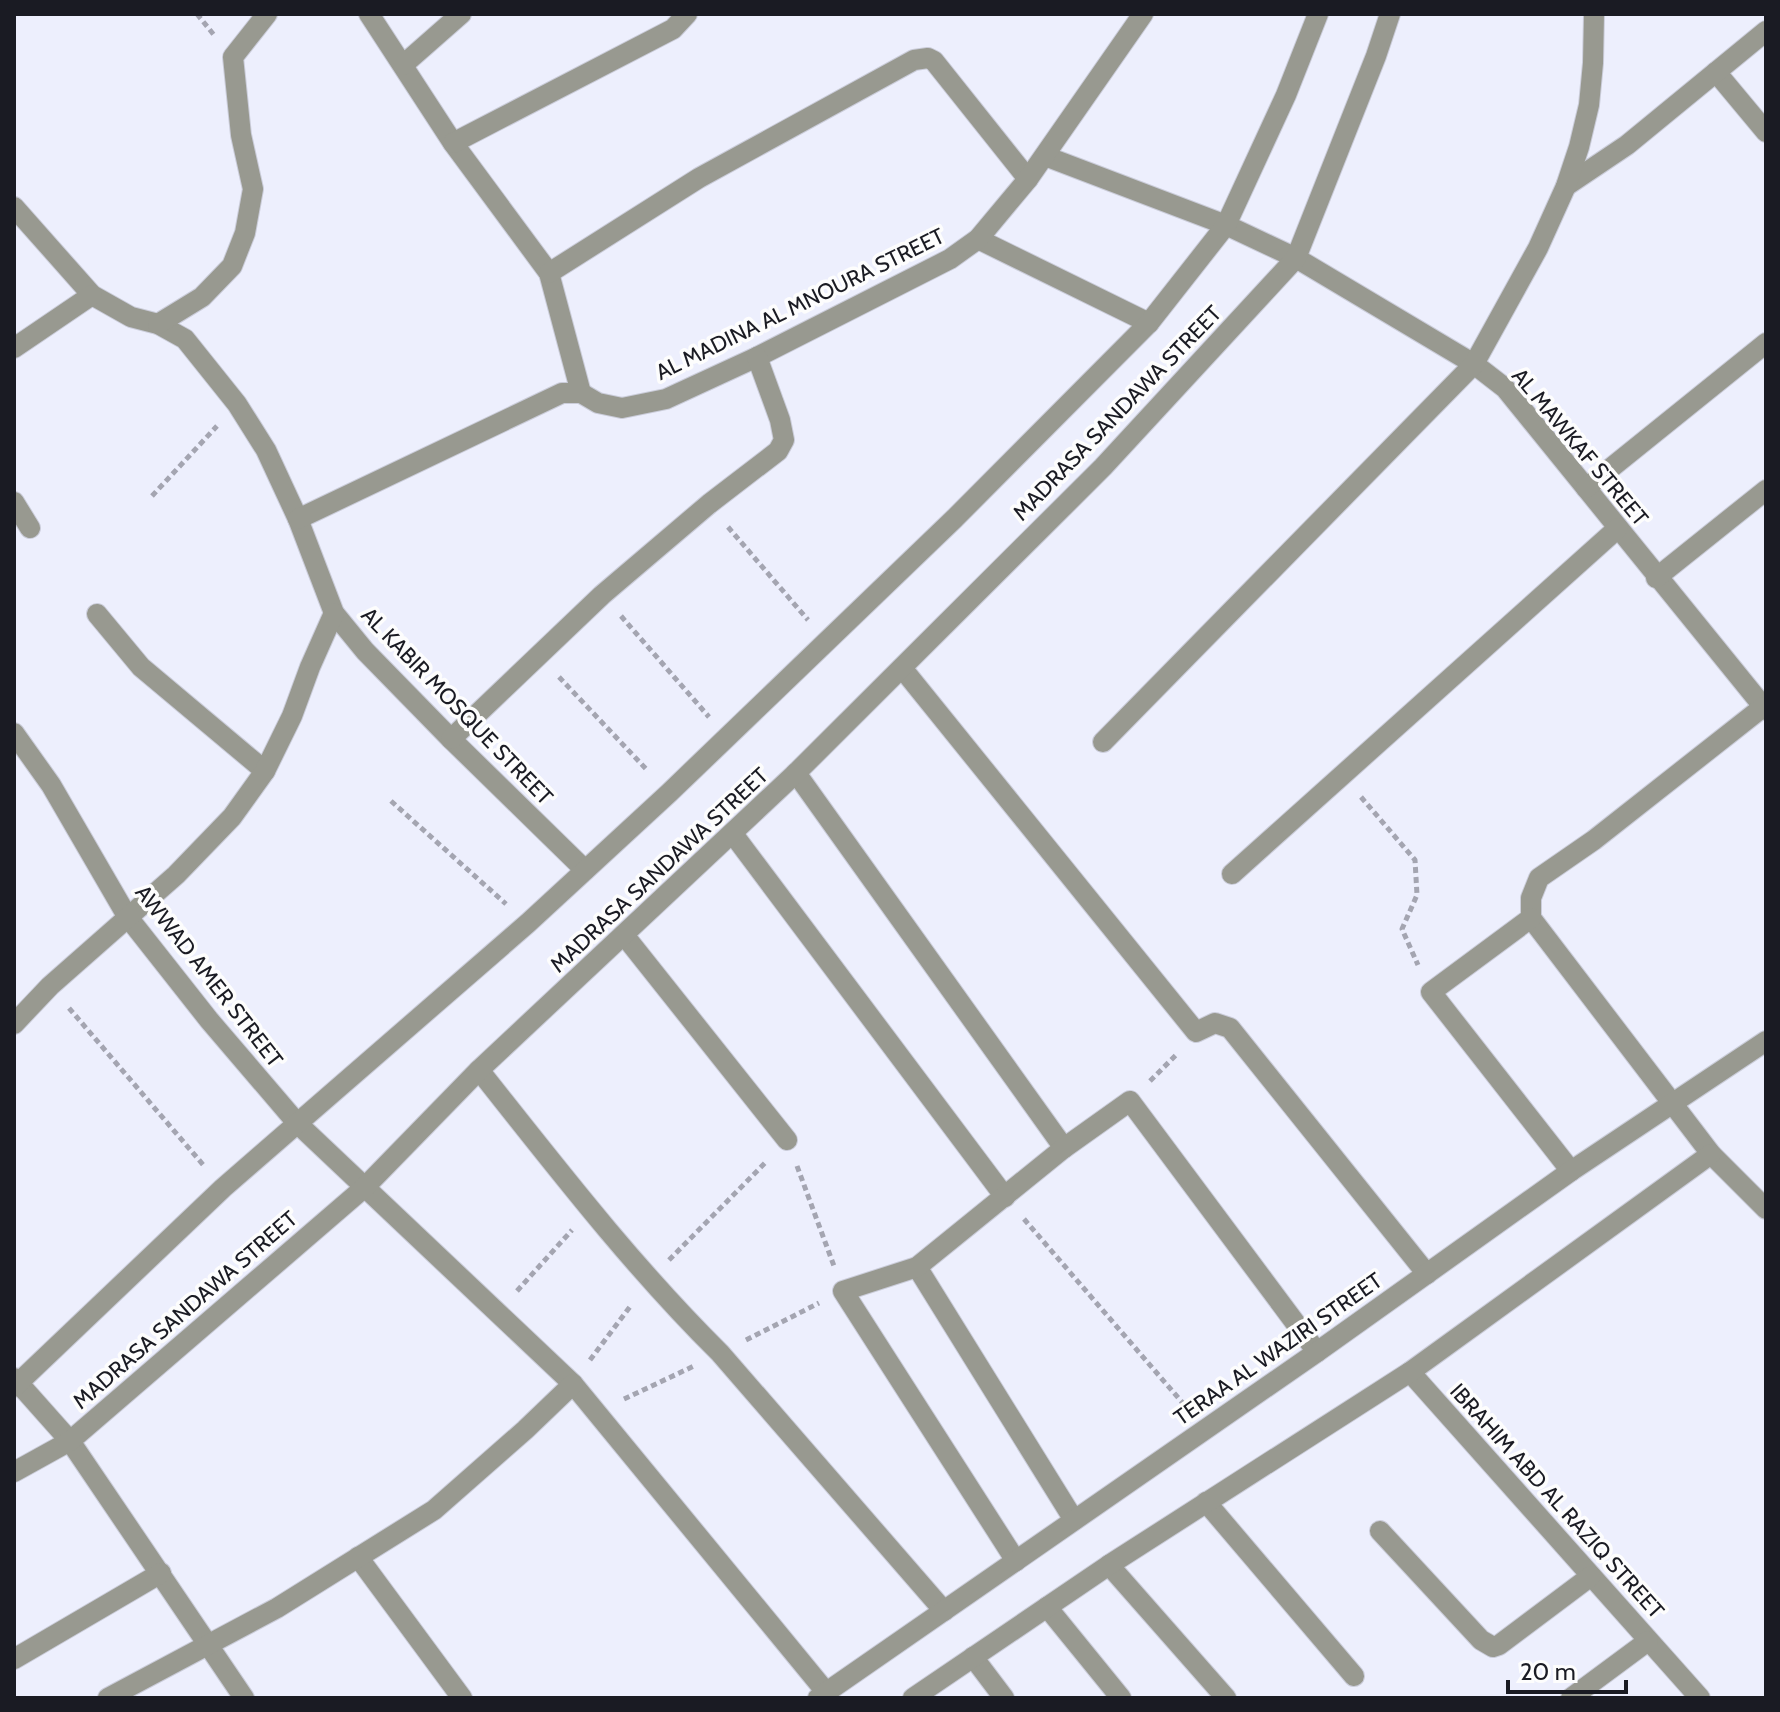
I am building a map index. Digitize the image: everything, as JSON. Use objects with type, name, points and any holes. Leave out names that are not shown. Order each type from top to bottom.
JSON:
[{"type":"street","points":[[158,324],[202,297],[232,266],[245,233],[253,189],[241,135],[233,57],[267,14]]},
{"type":"street","points":[[298,519],[562,393],[581,393],[549,273],[453,143],[369,14]]},
{"type":"street","points":[[403,65],[461,14]]},
{"type":"street","points":[[453,143],[673,29],[687,14]]},
{"type":"street","name":"AL MADINA AL MNOURA STREET","points":[[581,393],[598,403],[622,408],[666,399],[757,357],[950,259],[978,239],[1028,179],[1143,14]]},
{"type":"street","name":"MADRASA SANDAWA STREET","points":[[16,1382],[223,1188],[528,923],[669,793],[955,518],[1149,323],[1226,225],[1286,95],[1318,14]]},
{"type":"street","points":[[1296,258],[1390,14]]},
{"type":"street","points":[[1103,742],[1474,364],[1538,248],[1566,186],[1589,105],[1594,14]]},
{"type":"street","points":[[1566,186],[1627,145],[1766,31]]},
{"type":"street","points":[[549,273],[699,178],[914,60],[928,58],[934,61],[1028,179]]},
{"type":"street","points":[[1716,72],[1766,132]]},
{"type":"street","name":"AL MAWKAF STREET","points":[[1045,156],[1226,225],[1296,258],[1474,364],[1505,388],[1765,709]]},
{"type":"street","name":"AL KABIR MOSQUE STREET","points":[[14,207],[92,295],[131,317],[158,324],[185,339],[237,404],[266,450],[298,519],[334,613],[365,651],[585,870]]},
{"type":"street","points":[[978,239],[1149,323]]},
{"type":"street","name":"MADRASA SANDAWA STREET","points":[[14,1472],[70,1441],[365,1187],[479,1070],[733,834],[902,668],[1103,467],[1296,258]]},
{"type":"street","points":[[14,348],[92,295]]},
{"type":"street","points":[[1586,488],[1766,343]]},
{"type":"street","points":[[451,739],[602,595],[709,504],[778,451],[784,440],[780,420],[757,357]]},
{"type":"street","points":[[1656,578],[1766,490]]},
{"type":"street","points":[[14,502],[30,528]]},
{"type":"street","points":[[1232,874],[1618,528]]},
{"type":"street","points":[[14,1024],[50,986],[176,875],[232,817],[265,771],[292,716],[334,613]]},
{"type":"street","points":[[97,614],[141,667],[265,771]]},
{"type":"street","points":[[902,668],[1196,1032],[1215,1023],[1230,1028],[1427,1274]]},
{"type":"street","points":[[1765,709],[1594,840],[1539,878],[1531,898],[1531,918],[1711,1154],[1766,1209]]},
{"type":"street","name":"AWWAD AMER STREET","points":[[14,733],[51,785],[127,916],[209,1020],[297,1123],[573,1384],[822,1695]]},
{"type":"street","points":[[796,773],[1064,1148]]},
{"type":"street","points":[[733,834],[1005,1197]]},
{"type":"street","points":[[1531,918],[1431,992],[1571,1171]]},
{"type":"street","points":[[624,935],[787,1140]]},
{"type":"street","name":"TERAA AL WAZIRI STREET","points":[[822,1695],[1317,1352],[1571,1171],[1766,1041]]},
{"type":"street","points":[[479,1070],[590,1210],[683,1317],[720,1353],[944,1611]]},
{"type":"street","points":[[1016,1561],[843,1291],[917,1267],[1064,1148],[1130,1101],[1317,1352]]},
{"type":"street","points":[[913,1698],[1109,1565],[1410,1372],[1711,1154]]},
{"type":"street","points":[[917,1267],[1074,1520]]},
{"type":"street","name":"IBRAHIM ABD AL RAZIQ STREET","points":[[1410,1372],[1700,1698]]},
{"type":"street","points":[[16,1382],[70,1441],[244,1698]]},
{"type":"street","points":[[108,1698],[277,1608],[434,1510],[573,1384]]},
{"type":"street","points":[[1206,1502],[1354,1676]]},
{"type":"street","points":[[1380,1531],[1481,1640],[1493,1647],[1591,1576]]},
{"type":"street","points":[[358,1557],[462,1698]]},
{"type":"street","points":[[1109,1565],[1226,1698]]},
{"type":"street","points":[[14,1659],[161,1573]]},
{"type":"street","points":[[1047,1607],[1121,1698]]},
{"type":"street","points":[[1571,1698],[1648,1641]]},
{"type":"street","points":[[973,1657],[1004,1698]]},
{"type":"path","points":[[152,496],[237,404]]},
{"type":"path","points":[[709,504],[827,642]]},
{"type":"path","points":[[602,595],[726,737]]},
{"type":"path","points":[[539,656],[669,793]]},
{"type":"path","points":[[1342,775],[1415,860],[1417,895],[1402,929],[1431,992]]},
{"type":"path","points":[[391,801],[528,923]]},
{"type":"path","points":[[50,986],[223,1188]]},
{"type":"path","points":[[1130,1101],[1196,1032]]},
{"type":"path","points":[[573,1384],[651,1278],[787,1140],[843,1291],[597,1412]]},
{"type":"path","points":[[1005,1197],[1206,1429]]},
{"type":"path","points":[[497,1312],[590,1210]]}]
